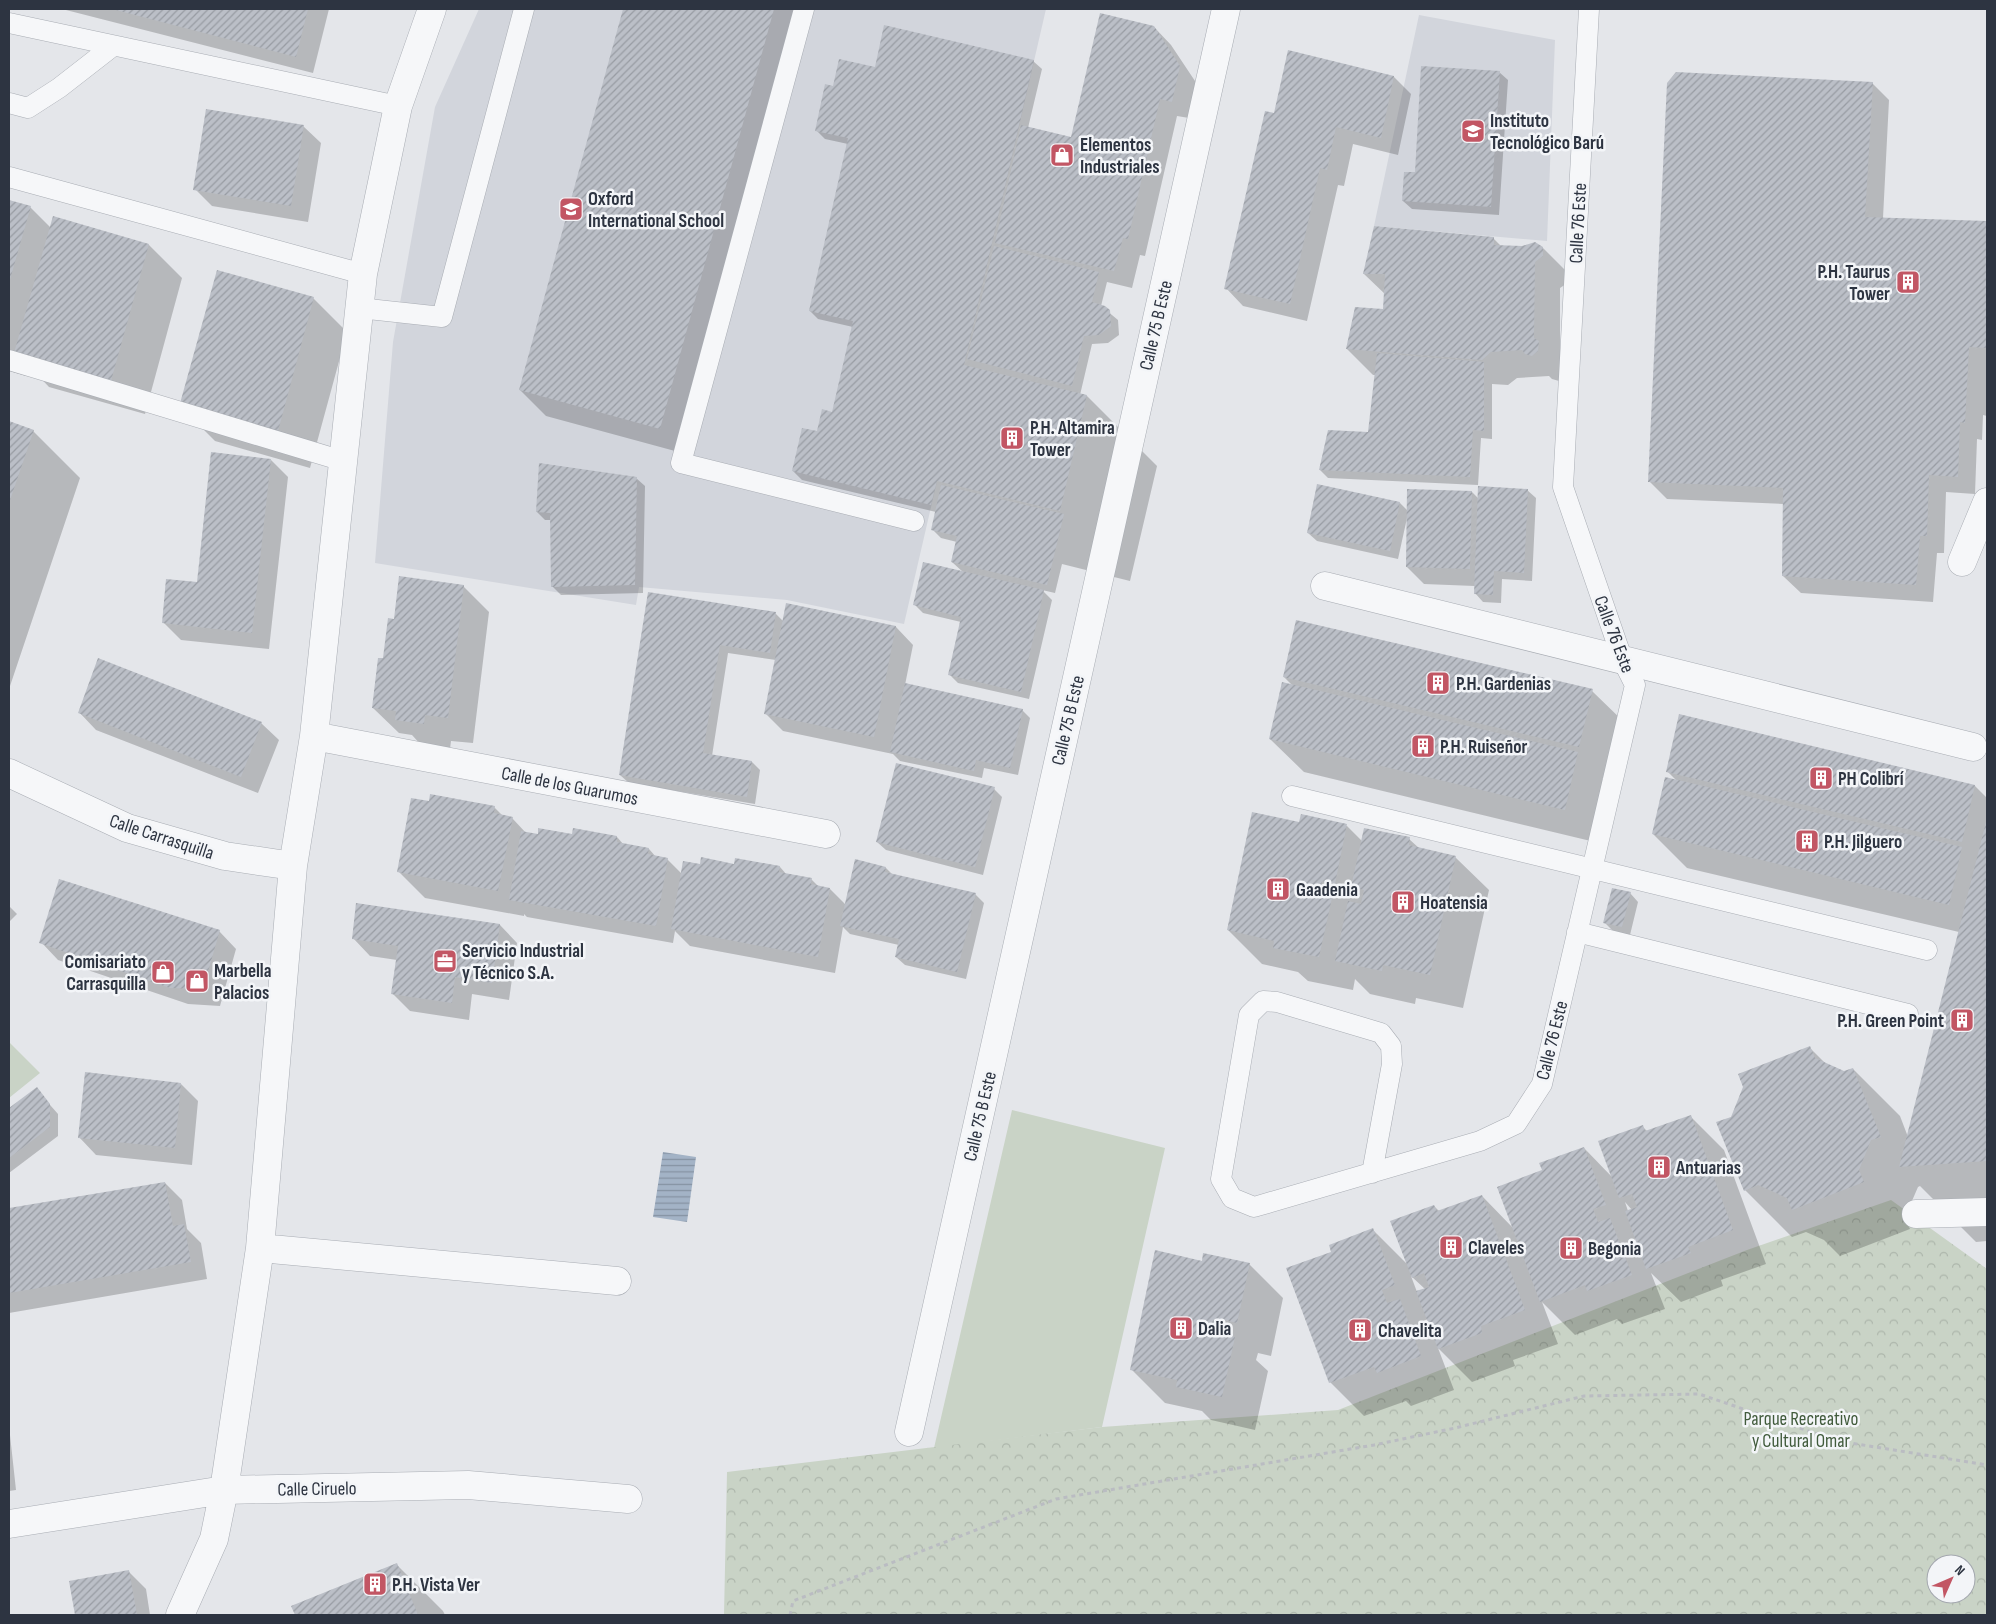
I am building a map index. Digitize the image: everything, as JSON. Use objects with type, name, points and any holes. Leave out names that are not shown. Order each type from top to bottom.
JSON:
[{"type":"street","points":[[180,1615],[214,1539],[224,1490],[260,1248],[293,866],[314,736],[362,274],[398,106],[432,9]]},
{"type":"street","name":"Calle 75 B Este","points":[[909,1432],[1226,9]]},
{"type":"street","points":[[1962,562],[1987,502]]},
{"type":"street","points":[[1325,586],[1972,747]]},
{"type":"street","name":"Calle de los Guarumos","points":[[314,736],[826,834]]},
{"type":"street","name":"Calle Carrasquilla","points":[[9,773],[127,828],[225,856],[293,866]]},
{"type":"street","points":[[1916,1214],[1987,1212]]},
{"type":"street","points":[[260,1248],[617,1281]]},
{"type":"street","name":"Calle Ciruelo","points":[[9,1524],[224,1490],[468,1485],[628,1499]]},
{"type":"lane","points":[[359,308],[442,317],[524,9]]},
{"type":"lane","points":[[804,9],[681,463],[914,521]]},
{"type":"lane","name":"Calle 76 Este","points":[[1372,1173],[1392,1064],[1391,1046],[1381,1033],[1277,1002],[1263,1001],[1249,1015],[1221,1179],[1232,1198],[1254,1208],[1480,1141],[1516,1124],[1542,1084],[1635,686],[1623,661],[1563,487],[1589,9]]},
{"type":"lane","points":[[9,23],[398,106]]},
{"type":"lane","points":[[9,103],[28,108],[59,88],[113,46]]},
{"type":"lane","points":[[9,177],[362,274]]},
{"type":"lane","points":[[9,360],[343,462]]},
{"type":"lane","points":[[1292,796],[1927,950]]},
{"type":"lane","points":[[1576,932],[1908,1014]]},
{"type":"path","points":[[790,1615],[793,1601],[1056,1499],[1374,1445],[1455,1428],[1584,1396],[1699,1394],[1838,1440],[1987,1465]]},
{"type":"shaded area","points":[[479,9],[1046,9],[904,624],[787,600],[639,587],[636,605],[375,563],[393,342],[435,107]]},
{"type":"shaded area","name":"Instituto Tecnológico Barú","points":[[1419,15],[1555,40],[1547,241],[1374,226]]},
{"type":"green space","points":[[9,1042],[40,1073],[9,1098]]},
{"type":"green space","points":[[1012,1110],[1165,1148],[1102,1427],[934,1448]]},
{"type":"green space","name":"Parque Recreativo y Cultural Omar","points":[[1891,1200],[1987,1269],[1987,1615],[724,1615],[727,1472],[1102,1427],[1338,1410],[1747,1250]]},
{"type":"water","points":[[663,1152],[696,1157],[687,1222],[653,1217]]},
{"type":"building","points":[[112,9],[308,9],[296,57]]},
{"type":"building","points":[[623,9],[774,9],[660,429],[519,390]]},
{"type":"building","points":[[1100,13],[1154,26],[1180,66],[1172,102],[1160,99],[1128,239],[1123,238],[1114,271],[995,243],[1021,125],[1071,137]]},
{"type":"building","points":[[884,25],[1034,60],[964,365],[1087,395],[1060,511],[937,481],[931,505],[792,471],[802,428],[817,431],[822,409],[832,412],[853,321],[809,311],[848,138],[815,131],[825,84],[833,86],[839,59],[875,67]]},
{"type":"building","points":[[1288,50],[1394,76],[1381,138],[1336,127],[1327,170],[1320,168],[1290,304],[1224,289],[1265,111],[1274,113]]},
{"type":"building","points":[[1421,66],[1500,71],[1491,207],[1402,201],[1404,172],[1415,172]]},
{"type":"building","points":[[1676,72],[1873,82],[1865,217],[1987,221],[1987,348],[1969,347],[1965,423],[1960,422],[1958,477],[1929,475],[1927,536],[1920,536],[1916,585],[1782,576],[1783,488],[1648,482],[1667,83]]},
{"type":"building","points":[[206,109],[304,125],[291,206],[193,190]]},
{"type":"building","points":[[9,200],[31,206],[9,283]]},
{"type":"building","points":[[53,216],[149,244],[111,381],[14,353]]},
{"type":"building","points":[[1374,226],[1494,237],[1494,245],[1522,246],[1535,242],[1543,247],[1543,256],[1535,262],[1534,338],[1539,341],[1538,351],[1532,356],[1525,354],[1522,350],[1491,352],[1482,360],[1346,349],[1355,307],[1383,309],[1385,274],[1363,274]]},
{"type":"building","points":[[994,246],[1099,272],[1092,302],[1105,306],[1110,310],[1111,326],[1099,335],[1084,336],[1072,386],[967,359]]},
{"type":"building","points":[[217,270],[314,297],[277,435],[179,407]]},
{"type":"building","points":[[1377,353],[1484,362],[1484,431],[1473,430],[1470,477],[1319,470],[1328,430],[1368,432]]},
{"type":"building","points":[[9,421],[34,430],[9,503]]},
{"type":"building","points":[[211,452],[271,459],[252,633],[162,623],[166,579],[197,582]]},
{"type":"building","points":[[539,463],[637,477],[635,585],[551,587],[550,513],[536,512]]},
{"type":"building","points":[[1317,484],[1400,502],[1390,551],[1307,533]]},
{"type":"building","points":[[941,485],[1064,514],[1047,585],[951,562],[957,536],[931,530]]},
{"type":"building","points":[[1478,486],[1528,489],[1524,573],[1494,571],[1493,595],[1474,594]]},
{"type":"building","points":[[1407,489],[1472,491],[1470,569],[1406,567]]},
{"type":"building","points":[[923,562],[1044,590],[1021,692],[948,675],[961,617],[913,605]]},
{"type":"building","points":[[399,576],[464,585],[448,718],[425,715],[424,724],[395,720],[396,711],[372,708],[378,658],[383,658],[388,618],[394,619]]},
{"type":"building","points":[[648,592],[776,612],[770,653],[720,645],[703,753],[752,761],[747,797],[619,775]]},
{"type":"building","points":[[786,603],[896,626],[874,737],[764,714]]},
{"type":"building","name":"P.H. Gardenias","points":[[1296,620],[1593,689],[1579,747],[1283,677]]},
{"type":"building","points":[[98,658],[262,722],[241,777],[78,713]]},
{"type":"building","name":"P.H. Ruiseñor","points":[[1282,682],[1578,752],[1565,810],[1269,739]]},
{"type":"building","points":[[905,683],[1023,709],[1010,768],[976,760],[974,771],[890,752]]},
{"type":"building","name":"PH Colibrí","points":[[1679,714],[1975,785],[1962,842],[1666,772]]},
{"type":"building","points":[[896,763],[995,787],[975,867],[876,842]]},
{"type":"building","name":"P.H. Jilguero","points":[[1665,777],[1962,847],[1949,905],[1652,834]]},
{"type":"building","points":[[430,794],[495,806],[494,813],[513,817],[498,891],[397,872],[411,798],[429,801]]},
{"type":"building","name":"Gaadenia","points":[[1252,812],[1299,822],[1301,814],[1347,824],[1335,884],[1322,881],[1319,895],[1332,898],[1319,957],[1273,948],[1274,941],[1227,930]]},
{"type":"building","name":"P.H. Green Point","points":[[1987,818],[1987,1161],[1899,1167]]},
{"type":"building","points":[[538,828],[572,834],[573,828],[617,836],[617,842],[649,848],[648,854],[668,858],[656,926],[509,900],[521,831],[538,834]]},
{"type":"building","name":"Hoatensia","points":[[1364,828],[1410,837],[1409,845],[1456,856],[1430,975],[1383,965],[1382,971],[1335,961],[1348,901],[1361,904],[1364,890],[1351,887]]},
{"type":"building","points":[[701,857],[734,864],[735,858],[780,866],[779,872],[812,878],[811,884],[830,888],[818,957],[671,929],[683,861],[700,864]]},
{"type":"building","points":[[855,859],[886,867],[885,872],[976,893],[957,972],[895,957],[899,939],[840,926]]},
{"type":"building","points":[[59,879],[220,930],[203,989],[170,988],[39,943]]},
{"type":"building","points":[[1612,888],[1631,892],[1622,927],[1603,923]]},
{"type":"building","name":"Servicio Industrial y Técnico S.A.","points":[[356,903],[500,924],[492,983],[455,977],[452,1003],[391,994],[398,946],[352,939]]},
{"type":"building","points":[[1810,1046],[1815,1058],[1844,1071],[1853,1068],[1881,1137],[1871,1140],[1859,1170],[1864,1182],[1792,1210],[1787,1198],[1758,1185],[1744,1191],[1716,1122],[1731,1117],[1743,1087],[1738,1074]]},
{"type":"building","points":[[85,1072],[181,1083],[175,1148],[78,1138]]},
{"type":"building","points":[[37,1087],[50,1104],[50,1127],[9,1158],[9,1108]]},
{"type":"building","name":"Antuarias","points":[[1691,1115],[1733,1230],[1688,1247],[1691,1253],[1646,1269],[1625,1211],[1637,1207],[1632,1194],[1619,1198],[1598,1141],[1643,1125],[1645,1131]]},
{"type":"building","name":"Begonia","points":[[1584,1147],[1606,1205],[1593,1209],[1598,1222],[1610,1218],[1632,1275],[1587,1291],[1585,1285],[1540,1302],[1497,1187],[1542,1170],[1539,1163]]},
{"type":"building","points":[[165,1182],[173,1226],[184,1224],[191,1262],[9,1293],[9,1208]]},
{"type":"building","name":"Claveles","points":[[1482,1195],[1525,1310],[1481,1326],[1482,1333],[1438,1349],[1416,1291],[1429,1287],[1424,1273],[1412,1278],[1390,1221],[1434,1205],[1437,1211]]},
{"type":"building","name":"Chavelita","points":[[1373,1228],[1395,1285],[1382,1290],[1387,1303],[1400,1299],[1421,1356],[1377,1373],[1374,1367],[1329,1383],[1286,1268],[1331,1252],[1329,1245]]},
{"type":"building","name":"Dalia","points":[[1155,1250],[1202,1261],[1203,1253],[1250,1263],[1237,1323],[1224,1320],[1222,1334],[1235,1337],[1222,1397],[1176,1387],[1177,1380],[1130,1370]]},
{"type":"building","name":"P.H. Vista Ver","points":[[397,1563],[418,1615],[295,1615],[291,1606]]},
{"type":"building","points":[[129,1570],[137,1615],[75,1615],[69,1581]]},
{"type":"place","name":"Instituto Tecnológico Barú","points":[[1473,131]]},
{"type":"place","name":"Elementos Industriales","points":[[1062,155]]},
{"type":"place","name":"Oxford International School","points":[[571,209]]},
{"type":"place","name":"P.H. Taurus Tower","points":[[1908,282]]},
{"type":"place","name":"P.H. Altamira Tower","points":[[1012,438]]},
{"type":"place","name":"P.H. Gardenias","points":[[1438,683]]},
{"type":"place","name":"P.H. Ruiseñor","points":[[1423,746]]},
{"type":"place","name":"PH Colibrí","points":[[1821,778]]},
{"type":"place","name":"P.H. Jilguero","points":[[1807,841]]},
{"type":"place","name":"Gaadenia","points":[[1278,889]]},
{"type":"place","name":"Hoatensia","points":[[1403,902]]},
{"type":"place","name":"Servicio Industrial y Técnico S.A.","points":[[445,961]]},
{"type":"place","name":"Comisariato Carrasquilla","points":[[163,972]]},
{"type":"place","name":"Marbella Palacios","points":[[197,981]]},
{"type":"place","name":"P.H. Green Point","points":[[1962,1020]]},
{"type":"place","name":"Antuarias","points":[[1659,1167]]},
{"type":"place","name":"Claveles","points":[[1451,1247]]},
{"type":"place","name":"Begonia","points":[[1571,1248]]},
{"type":"place","name":"Dalia","points":[[1181,1328]]},
{"type":"place","name":"Chavelita","points":[[1360,1330]]},
{"type":"place","name":"P.H. Vista Ver","points":[[375,1584]]}]
